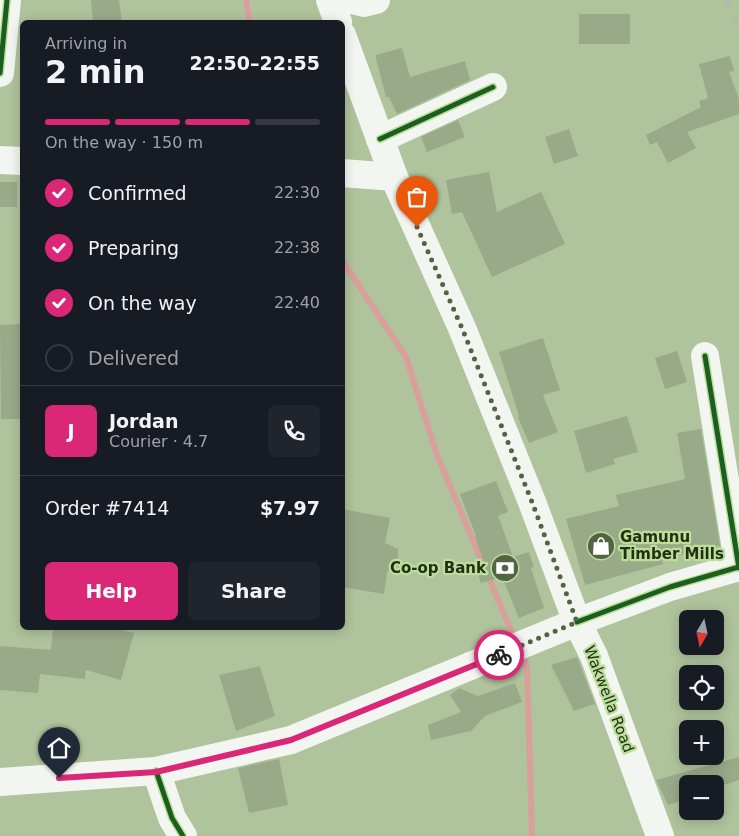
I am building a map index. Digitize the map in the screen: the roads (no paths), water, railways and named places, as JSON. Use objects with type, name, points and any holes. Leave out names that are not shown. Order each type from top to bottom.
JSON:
[{"type":"main road","points":[[0,73],[7,0]]},
{"type":"main road","points":[[330,0],[337,20]]},
{"type":"main road","points":[[352,0],[364,3],[376,0]]},
{"type":"main road","name":"Wakwella Road","points":[[345,43],[394,177],[462,328],[532,502],[577,622],[594,656],[660,836]]},
{"type":"main road","points":[[380,139],[493,87]]},
{"type":"main road","points":[[0,160],[20,161]]},
{"type":"main road","points":[[345,173],[394,177]]},
{"type":"main road","points":[[0,782],[156,772],[291,740],[577,622],[670,587],[739,568],[705,356]]},
{"type":"main road","points":[[156,772],[172,818],[183,836]]},
{"type":"waterway","points":[[246,0],[250,20]]},
{"type":"waterway","points":[[345,265],[406,357],[437,455],[515,640]]},
{"type":"waterway","points":[[520,651],[527,667],[532,836]]},
{"type":"railway","points":[[725,0],[739,24]]},
{"type":"place","name":"Gamunu Timber Mills","points":[[601,546]]},
{"type":"place","name":"Co-op Bank","points":[[505,568]]}]
